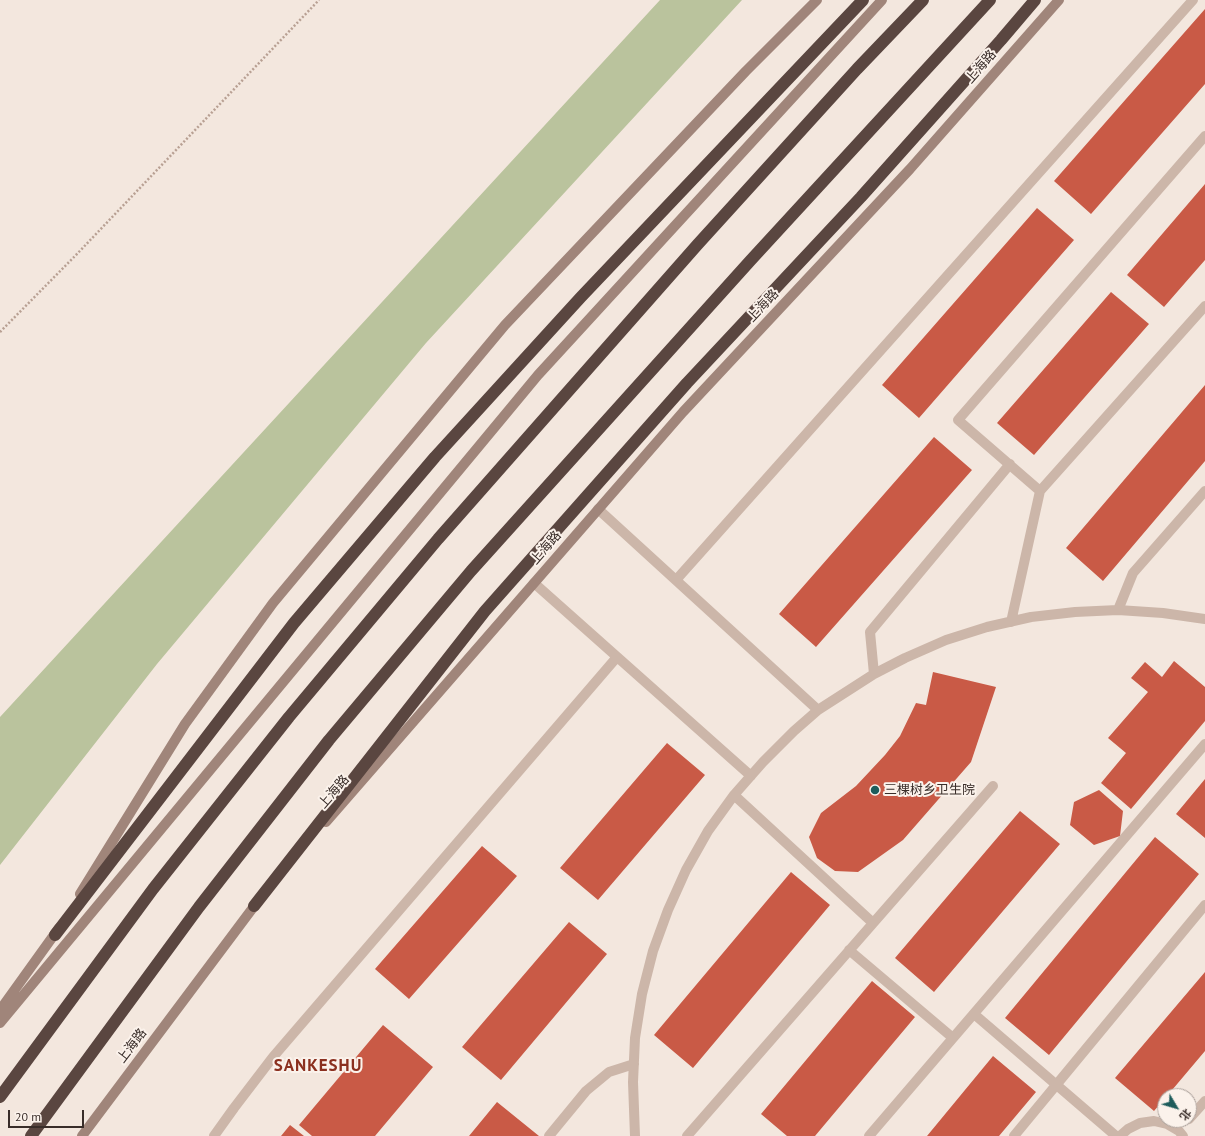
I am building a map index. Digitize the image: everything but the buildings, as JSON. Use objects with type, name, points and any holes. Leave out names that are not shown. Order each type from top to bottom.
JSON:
[{"type":"highway","points":[[55,935],[294,623],[435,457],[581,297],[863,0]]},
{"type":"highway","points":[[0,1097],[153,889],[289,717],[438,539],[703,239],[923,0]]},
{"type":"highway","points":[[31,1136],[204,901],[329,740],[471,571],[744,267],[990,0]]},
{"type":"highway","points":[[254,906],[490,606],[687,383],[866,191],[1035,0]]},
{"type":"main road","points":[[0,1010],[55,935],[185,724],[273,603],[505,325],[746,71],[817,0]]},
{"type":"main road","points":[[0,1023],[538,375],[882,0]]},
{"type":"main road","name":"上海路","points":[[82,1136],[254,906],[683,412],[910,169],[1059,0]]},
{"type":"lane","points":[[676,580],[1193,0]]},
{"type":"lane","points":[[1040,491],[958,420],[1205,136]]},
{"type":"lane","points":[[1011,622],[1040,491],[1205,306]]},
{"type":"lane","points":[[874,674],[870,632],[1010,464]]},
{"type":"lane","points":[[1118,610],[1133,573],[1205,491]]},
{"type":"lane","points":[[598,509],[818,710]]},
{"type":"lane","points":[[534,583],[751,776]]},
{"type":"lane","points":[[635,1136],[632,1082],[635,1038],[642,994],[653,951],[668,910],[686,870],[705,838],[734,795],[763,762],[794,731],[818,710],[874,674],[905,658],[946,640],[987,627],[1031,617],[1075,612],[1118,610],[1163,613],[1205,619]]},
{"type":"lane","points":[[214,1136],[273,1057],[617,657]]},
{"type":"lane","points":[[869,1136],[1205,744]]},
{"type":"lane","points":[[687,1136],[993,786]]},
{"type":"lane","points":[[734,795],[873,923]]},
{"type":"lane","points":[[1014,1136],[1205,906]]},
{"type":"lane","points":[[850,950],[953,1038]]},
{"type":"lane","points":[[974,1014],[1116,1136]]},
{"type":"lane","points":[[550,1136],[586,1091],[608,1072],[634,1064]]},
{"type":"lane","points":[[1197,1110],[1205,1101]]},
{"type":"lane","points":[[1120,1136],[1128,1129],[1140,1123],[1154,1121],[1167,1124],[1181,1134]]},
{"type":"path","points":[[0,332],[319,0]]},
{"type":"green space","points":[[660,0],[742,0],[426,343],[157,664],[0,865],[0,717]]},
{"type":"place","name":"三棵树乡卫生院","points":[[875,790]]},
{"type":"district","name":"SANKESHU","points":[[318,1066]]}]
